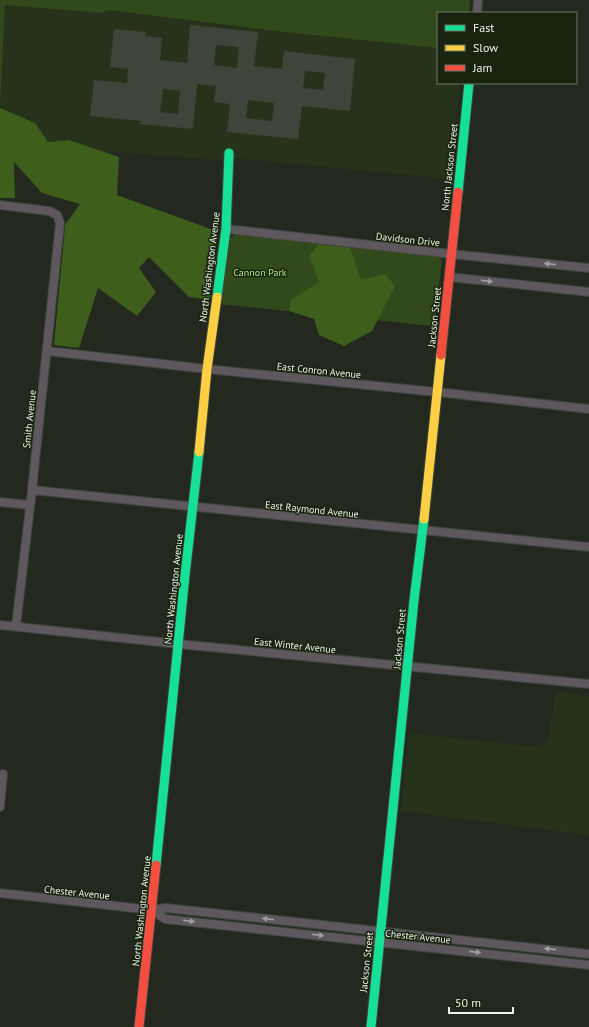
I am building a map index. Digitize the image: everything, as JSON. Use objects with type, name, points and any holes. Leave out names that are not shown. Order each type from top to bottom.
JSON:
[{"type":"street","points":[[477,12],[478,0]]},
{"type":"street","name":"North Jackson Street","points":[[451,254],[469,84]]},
{"type":"street","name":"North Washington Avenue","points":[[140,1027],[185,575],[202,438],[207,370],[226,229],[229,153]]},
{"type":"street","name":"Smith Avenue","points":[[0,205],[50,211],[57,215],[60,223],[16,626]]},
{"type":"street","name":"Davidson Drive","points":[[226,229],[589,268]]},
{"type":"street","name":"Jackson Street","points":[[371,1027],[451,254]]},
{"type":"street","points":[[448,277],[589,292]]},
{"type":"street","name":"East Conron Avenue","points":[[46,351],[207,370],[589,408]]},
{"type":"street","name":"East Raymond Avenue","points":[[32,490],[589,547]]},
{"type":"street","points":[[0,502],[30,505]]},
{"type":"street","name":"East Winter Avenue","points":[[0,625],[589,684]]},
{"type":"street","points":[[0,807],[4,774]]},
{"type":"street","name":"Chester Avenue","points":[[0,894],[152,910],[166,908],[589,954]]},
{"type":"street","name":"Chester Avenue","points":[[152,910],[165,918],[589,965]]},
{"type":"street","points":[[232,926],[233,915]]},
{"type":"street","points":[[304,934],[305,923]]},
{"type":"street","points":[[519,957],[520,946]]},
{"type":"shaded area","points":[[5,5],[102,13],[108,10],[275,31],[437,48],[437,84],[460,84],[450,179],[233,158],[218,160],[100,151],[69,140],[48,142],[35,123],[0,108]]},
{"type":"shaded area","points":[[555,692],[589,696],[589,835],[401,811],[409,733],[539,747],[549,738]]},
{"type":"green space","points":[[0,0],[470,0],[469,12],[437,12],[437,48],[275,31],[108,10],[102,13],[5,5],[0,108]]},
{"type":"green space","points":[[0,108],[35,123],[48,142],[69,140],[119,157],[117,195],[216,231],[216,253],[208,252],[205,273],[214,272],[210,300],[189,297],[149,257],[139,268],[156,292],[137,316],[98,288],[79,348],[54,345],[65,225],[80,204],[42,193],[14,162],[15,198],[0,198]]},
{"type":"green space","name":"Cannon Park","points":[[235,234],[436,256],[442,260],[434,326],[219,304],[227,241]]},
{"type":"green space","points":[[320,243],[350,247],[361,280],[385,274],[395,286],[372,331],[344,346],[319,335],[314,319],[289,311],[291,300],[319,282],[309,256]]},
{"type":"building","points":[[190,25],[258,32],[254,66],[282,69],[284,51],[355,59],[350,111],[302,106],[298,139],[227,132],[230,104],[214,102],[216,86],[197,84],[193,129],[140,124],[141,121],[90,116],[94,80],[127,83],[128,69],[110,67],[114,29],[146,32],[145,36],[162,38],[160,60],[187,63]],"holes":[[[216,45],[239,47],[237,68],[214,65]],[[305,71],[325,73],[323,90],[303,88]],[[163,89],[180,91],[178,114],[160,112]],[[248,100],[274,103],[272,121],[246,118]]]},
{"type":"traffic: fast","points":[[458,192],[469,84]]},
{"type":"traffic: fast","points":[[217,297],[226,229],[229,153]]},
{"type":"traffic: fast","points":[[156,865],[199,452]]},
{"type":"traffic: fast","points":[[371,1027],[414,600],[424,519]]},
{"type":"traffic: slow","points":[[199,452],[207,369],[217,297]]},
{"type":"traffic: slow","points":[[424,519],[441,355]]},
{"type":"traffic: jam","points":[[441,355],[458,192]]},
{"type":"traffic: jam","points":[[139,1027],[156,865]]}]
